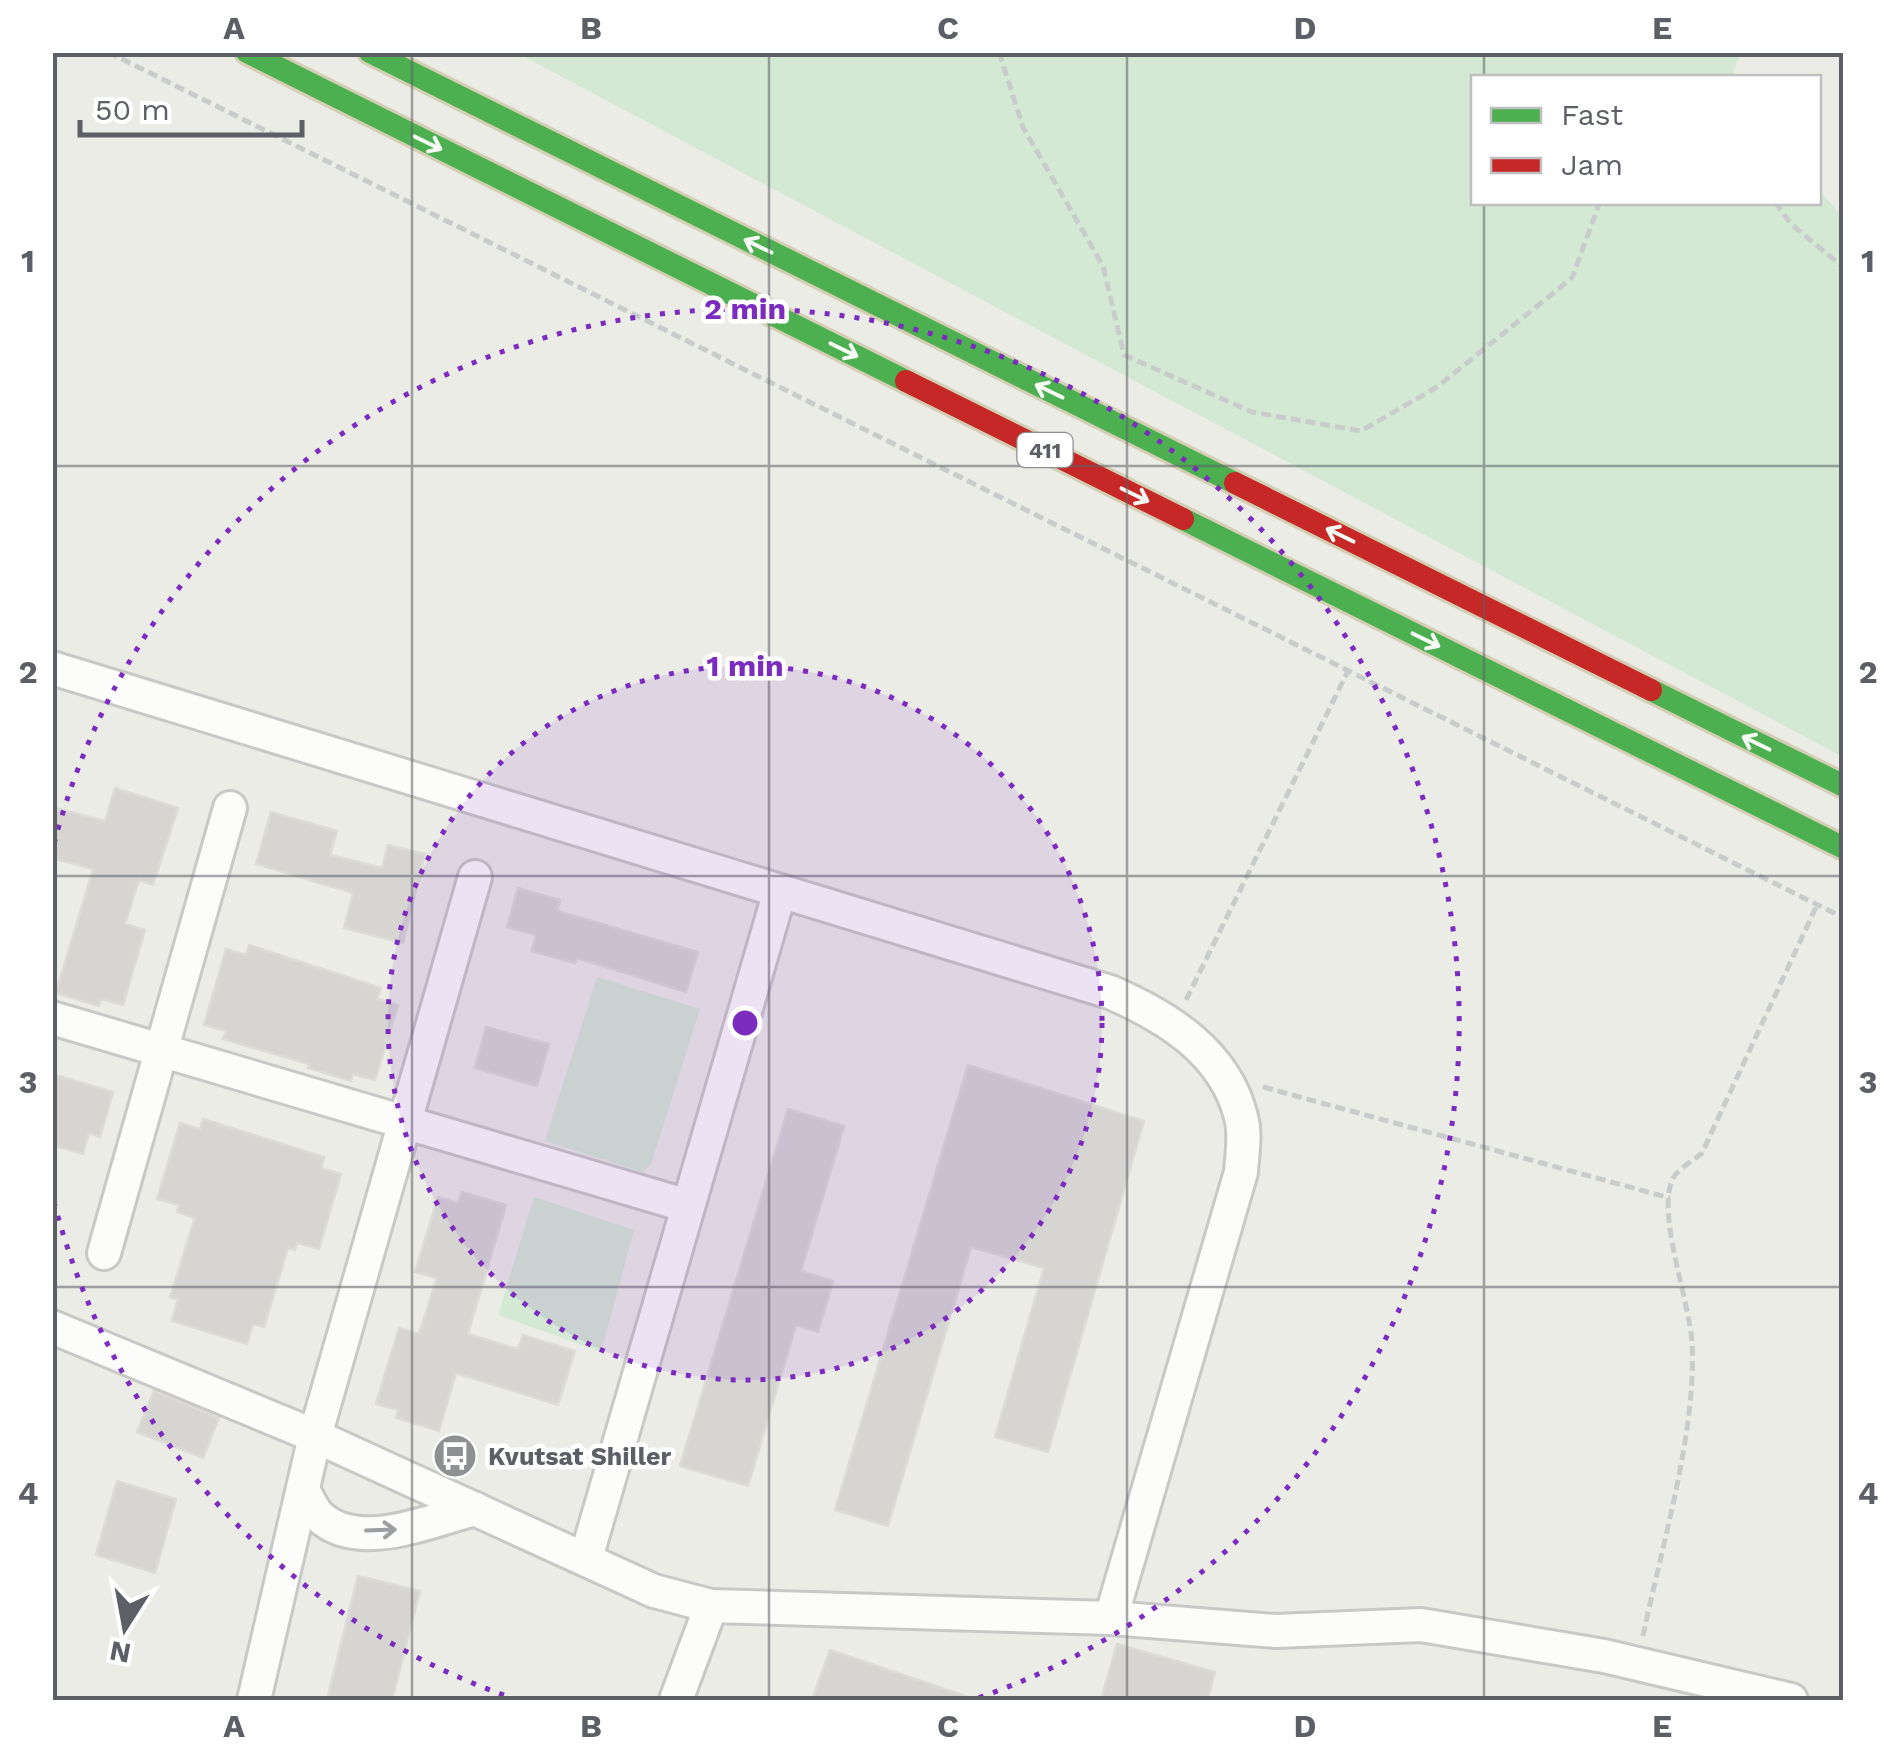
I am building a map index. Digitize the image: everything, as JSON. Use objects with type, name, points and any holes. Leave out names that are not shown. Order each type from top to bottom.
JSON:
[{"type":"main road","name":"411","points":[[247,52],[1844,848]]},
{"type":"main road","name":"411","points":[[370,52],[1844,786]]},
{"type":"street","points":[[52,668],[1110,992],[1156,1012],[1201,1046],[1231,1090],[1242,1120],[1242,1172],[1111,1618]]},
{"type":"street","points":[[104,1253],[230,808]]},
{"type":"street","points":[[254,1700],[315,1436],[474,876]]},
{"type":"street","points":[[586,1558],[780,891]]},
{"type":"street","points":[[52,1018],[688,1206]]},
{"type":"street","points":[[52,1327],[315,1436],[654,1591],[710,1606],[1111,1618],[1276,1631],[1420,1625],[1637,1664],[1791,1700]]},
{"type":"street","points":[[302,1489],[318,1515],[341,1529],[388,1532],[476,1509]]},
{"type":"street","points":[[676,1700],[710,1606]]},
{"type":"path","points":[[108,52],[1844,918]]},
{"type":"path","points":[[1000,52],[1024,127],[1103,266],[1124,355],[1252,412],[1361,431],[1437,386],[1572,278],[1599,205]]},
{"type":"path","points":[[1777,205],[1791,224],[1844,268]]},
{"type":"path","points":[[1174,1026],[1348,671]]},
{"type":"path","points":[[1637,1664],[1688,1415],[1692,1344],[1682,1276],[1666,1220],[1674,1177],[1702,1153],[1818,905]]},
{"type":"path","points":[[1231,1090],[1267,1086],[1670,1198]]},
{"type":"green space","points":[[517,53],[1740,53],[1733,75],[1471,75],[1471,205],[1821,205],[1821,192],[1843,217],[1843,757]]},
{"type":"green space","points":[[597,977],[700,1009],[651,1164],[643,1172],[545,1141]]},
{"type":"green space","points":[[534,1197],[634,1230],[601,1352],[498,1315]]},
{"type":"building","points":[[115,788],[178,808],[153,885],[139,880],[125,924],[145,930],[123,1005],[101,999],[99,1006],[56,993],[93,869],[52,858],[52,807],[105,821]]},
{"type":"building","points":[[271,812],[337,831],[330,855],[382,868],[388,845],[425,854],[403,943],[344,928],[353,893],[256,864]]},
{"type":"building","points":[[518,888],[560,900],[557,911],[698,952],[686,992],[577,958],[575,963],[532,951],[536,935],[507,927]]},
{"type":"building","points":[[249,945],[381,988],[377,999],[398,1005],[375,1080],[353,1074],[351,1081],[308,1068],[309,1064],[223,1039],[226,1031],[204,1025],[226,949],[246,955]]},
{"type":"building","points":[[486,1027],[549,1044],[537,1086],[475,1068]]},
{"type":"building","points":[[968,1065],[1144,1121],[1048,1452],[995,1437],[1044,1268],[971,1247],[888,1526],[835,1510]]},
{"type":"building","points":[[52,1074],[113,1092],[100,1137],[89,1133],[83,1154],[52,1145]]},
{"type":"building","points":[[788,1109],[844,1126],[801,1271],[833,1281],[818,1332],[796,1325],[748,1486],[680,1466]]},
{"type":"building","points":[[203,1119],[324,1157],[321,1168],[341,1174],[319,1249],[297,1243],[295,1250],[288,1248],[264,1327],[253,1324],[247,1344],[172,1321],[178,1299],[170,1297],[195,1218],[177,1212],[179,1205],[157,1199],[180,1123],[200,1129]]},
{"type":"building","points":[[462,1192],[506,1205],[468,1334],[518,1349],[523,1335],[575,1351],[558,1405],[456,1373],[439,1431],[396,1418],[398,1410],[376,1404],[399,1328],[419,1334],[437,1278],[415,1272],[438,1197],[458,1203]]},
{"type":"building","points":[[154,1391],[219,1418],[203,1458],[137,1432]]},
{"type":"building","points":[[117,1481],[176,1499],[155,1573],[96,1555]]},
{"type":"building","points":[[358,1576],[420,1591],[392,1700],[327,1700]]},
{"type":"building","points":[[1117,1644],[1215,1672],[1207,1700],[1101,1700]]},
{"type":"building","points":[[830,1650],[966,1696],[965,1700],[812,1700]]},
{"type":"traffic: fast","points":[[247,52],[906,381]]},
{"type":"traffic: fast","points":[[370,52],[1235,483]]},
{"type":"traffic: fast","points":[[1183,519],[1844,848]]},
{"type":"traffic: fast","points":[[1651,690],[1844,786]]},
{"type":"traffic: jam","points":[[906,381],[1183,519]]},
{"type":"traffic: jam","points":[[1235,483],[1651,690]]},
{"type":"place","name":"Kvutsat Shiller","points":[[455,1456]]}]
